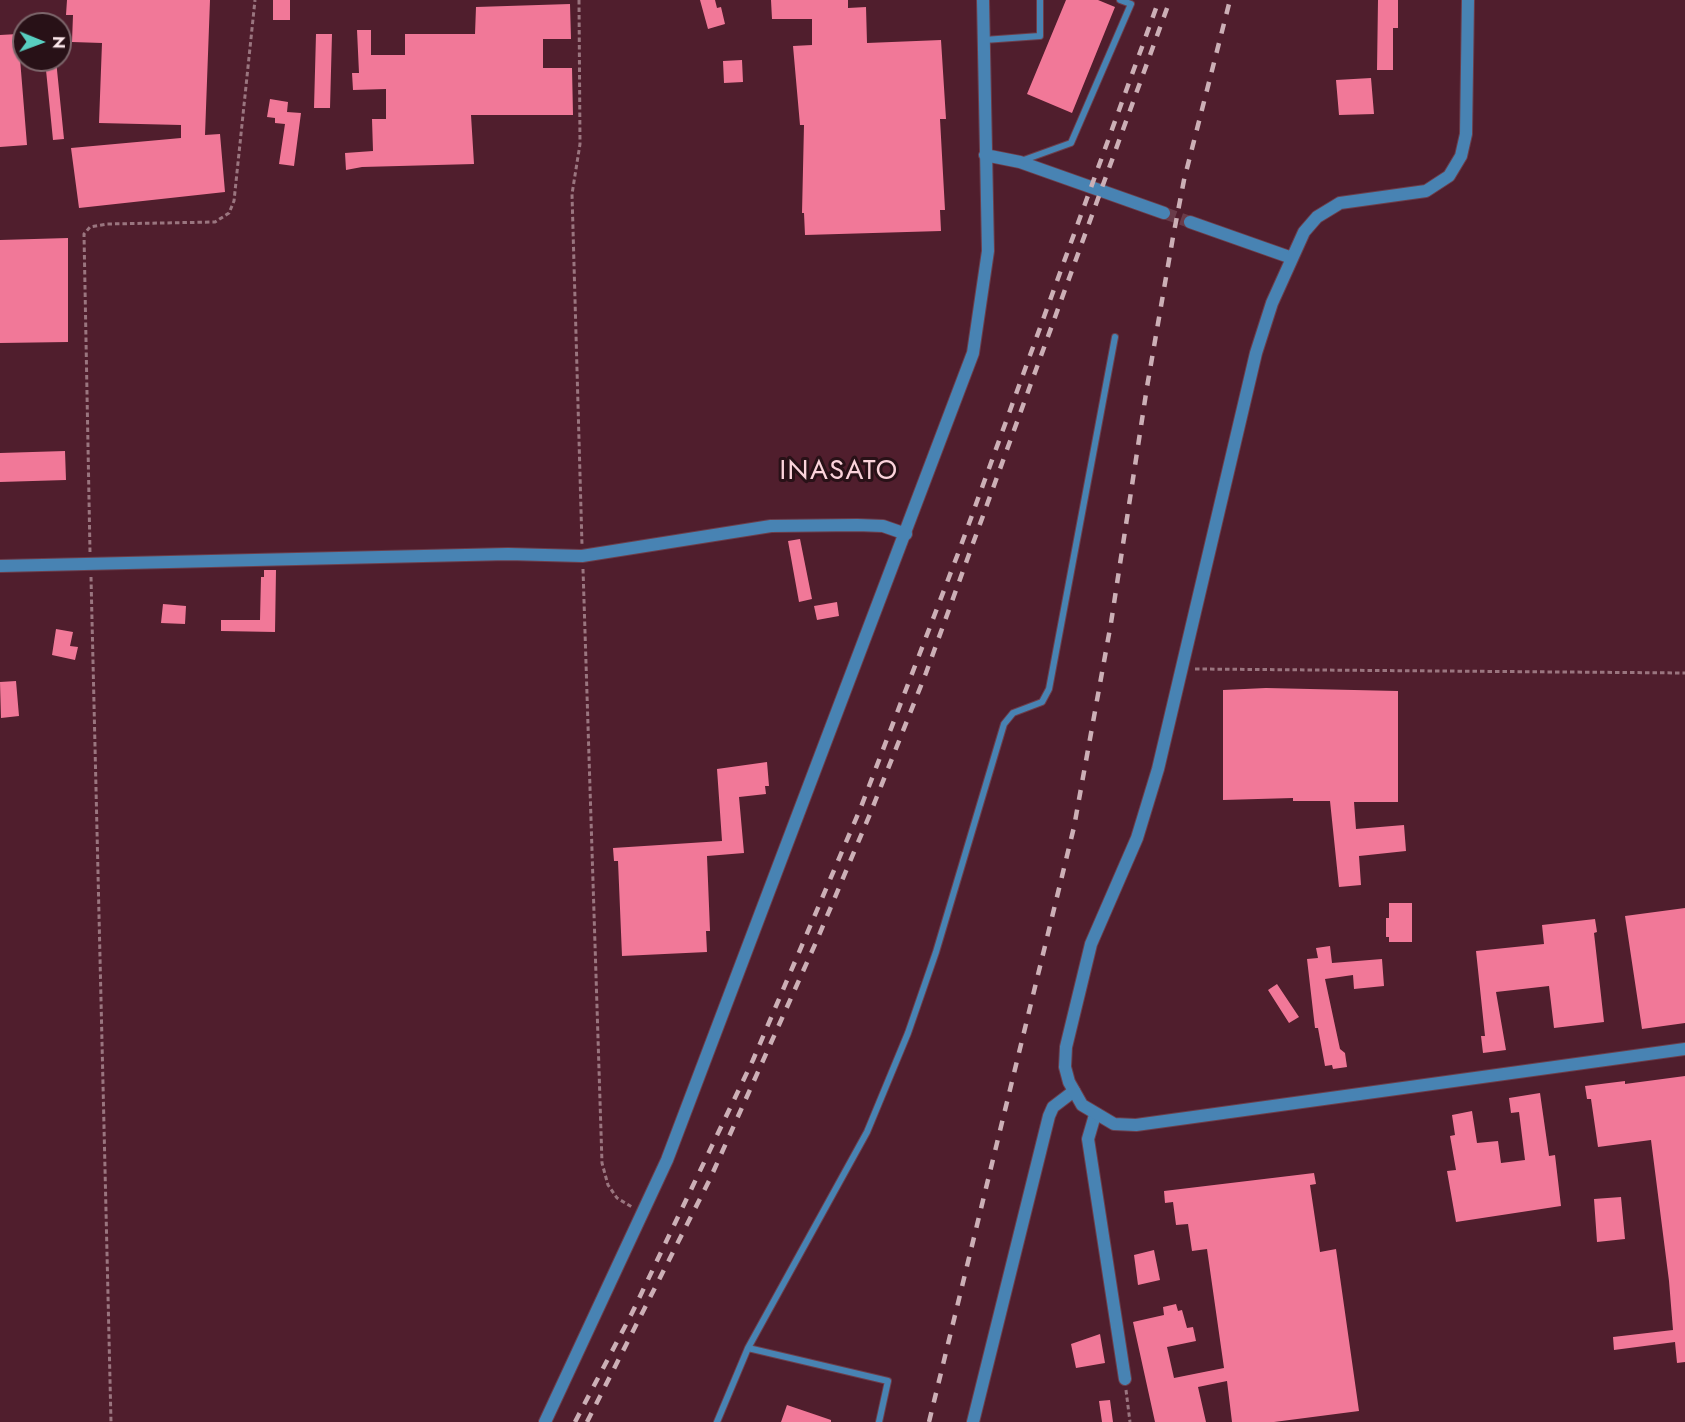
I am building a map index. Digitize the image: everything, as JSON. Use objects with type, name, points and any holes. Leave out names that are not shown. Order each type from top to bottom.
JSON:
[{"type":"street","points":[[545,1422],[671,1149],[906,534],[973,352],[988,251],[983,0]]},
{"type":"street","points":[[1468,0],[1466,134],[1461,156],[1449,176],[1426,190],[1409,195],[1340,203],[1317,217],[1304,231],[1272,303],[1256,353],[1146,813],[1131,854],[1099,920],[1066,1047],[1065,1067],[1082,1105],[1113,1124],[1136,1125],[1685,1049]]},
{"type":"street","points":[[985,155],[1020,162],[1164,213]]},
{"type":"street","points":[[1190,222],[1292,258]]},
{"type":"street","points":[[0,566],[508,554],[582,556],[771,526],[883,526],[906,534]]},
{"type":"street","points":[[973,1422],[1049,1116],[1053,1107],[1074,1091]]},
{"type":"street","points":[[1095,1115],[1088,1140],[1125,1379]]},
{"type":"lane","points":[[983,40],[1040,36],[1041,0]]},
{"type":"lane","points":[[1020,162],[1071,143],[1131,4],[1120,0]]},
{"type":"lane","points":[[717,1422],[748,1348],[867,1132],[936,952],[1004,724],[1013,713],[1042,702],[1049,689],[1115,337]]},
{"type":"lane","points":[[748,1348],[888,1381],[879,1422]]},
{"type":"path","points":[[111,1422],[84,234],[90,227],[107,224],[215,222],[229,213],[234,201],[255,0]]},
{"type":"path","points":[[579,0],[580,144],[572,194],[602,1163],[608,1185],[617,1198],[642,1213]]},
{"type":"path","points":[[1181,669],[1685,673]]},
{"type":"path","points":[[1125,1379],[1130,1422]]},
{"type":"building","points":[[67,0],[210,0],[205,135],[220,134],[225,192],[79,208],[71,148],[181,138],[181,125],[99,123],[102,43],[72,42],[73,15],[72,12],[66,12]]},
{"type":"building","points":[[273,0],[290,0],[290,20],[273,20]]},
{"type":"building","points":[[700,0],[715,0],[717,8],[721,7],[725,24],[708,29]]},
{"type":"building","points":[[771,0],[848,0],[848,8],[866,7],[867,43],[941,40],[946,119],[940,119],[945,210],[940,210],[941,231],[805,235],[804,213],[802,213],[804,125],[800,125],[793,46],[812,45],[812,19],[772,19]]},
{"type":"building","points":[[1066,0],[1098,0],[1115,7],[1072,113],[1027,94]]},
{"type":"building","points":[[1378,0],[1398,0],[1398,28],[1393,28],[1393,70],[1377,70]]},
{"type":"building","points":[[570,4],[571,39],[543,39],[543,68],[572,68],[573,115],[471,115],[474,164],[362,167],[346,170],[345,153],[373,151],[372,119],[386,119],[386,89],[353,90],[352,73],[359,73],[357,30],[371,30],[371,55],[405,55],[405,34],[475,34],[476,7]]},
{"type":"building","points":[[12,34],[12,72],[21,72],[27,145],[0,147],[0,35]]},
{"type":"building","points":[[316,34],[332,34],[330,108],[314,108]]},
{"type":"building","points":[[742,60],[743,82],[724,83],[723,61]]},
{"type":"building","points":[[46,72],[57,72],[64,139],[53,140]]},
{"type":"building","points":[[1371,78],[1374,114],[1339,115],[1336,80]]},
{"type":"building","points":[[270,99],[288,102],[287,112],[301,113],[294,166],[279,164],[285,124],[275,123],[275,118],[267,117]]},
{"type":"building","points":[[68,238],[68,342],[0,343],[0,240]]},
{"type":"building","points":[[65,451],[66,480],[0,482],[0,453]]},
{"type":"building","points":[[800,539],[812,599],[799,602],[788,541]]},
{"type":"building","points":[[264,570],[276,570],[275,632],[221,631],[221,620],[260,620],[261,577],[264,577]]},
{"type":"building","points":[[837,602],[839,616],[817,620],[814,606]]},
{"type":"building","points":[[163,604],[186,606],[185,624],[161,623]]},
{"type":"building","points":[[56,629],[73,632],[70,646],[78,647],[75,660],[52,655]]},
{"type":"building","points":[[16,681],[19,716],[1,718],[0,682]]},
{"type":"building","points":[[1266,688],[1398,691],[1398,802],[1354,802],[1356,829],[1404,825],[1406,851],[1359,856],[1361,885],[1339,887],[1330,801],[1293,801],[1293,798],[1223,800],[1223,690]]},
{"type":"building","points":[[767,762],[769,786],[765,786],[766,794],[739,797],[744,853],[707,856],[710,931],[706,931],[707,952],[622,956],[618,861],[614,861],[613,848],[722,841],[717,769]]},
{"type":"building","points":[[1389,903],[1412,903],[1412,942],[1389,942],[1389,937],[1386,937]]},
{"type":"building","points":[[1685,908],[1685,1023],[1642,1029],[1625,916]]},
{"type":"building","points":[[1595,919],[1597,932],[1594,933],[1604,1022],[1554,1028],[1549,986],[1496,992],[1506,1050],[1483,1053],[1481,1036],[1485,1036],[1476,951],[1544,944],[1542,925]]},
{"type":"building","points":[[1330,946],[1332,963],[1382,959],[1384,986],[1354,989],[1353,975],[1325,979],[1340,1049],[1345,1053],[1347,1067],[1333,1069],[1332,1065],[1325,1066],[1318,1028],[1315,1028],[1307,959],[1318,958],[1316,948]]},
{"type":"building","points":[[1277,984],[1299,1017],[1289,1023],[1268,990]]},
{"type":"building","points":[[1685,1076],[1685,1362],[1677,1363],[1675,1342],[1614,1350],[1613,1337],[1673,1330],[1669,1281],[1651,1140],[1598,1147],[1591,1099],[1587,1099],[1585,1086],[1625,1081],[1625,1084]]},
{"type":"building","points":[[1540,1093],[1549,1156],[1555,1155],[1561,1206],[1456,1222],[1447,1171],[1456,1170],[1450,1136],[1455,1135],[1452,1115],[1472,1111],[1477,1143],[1498,1141],[1501,1163],[1525,1160],[1519,1112],[1511,1113],[1509,1098]]},
{"type":"building","points":[[1314,1173],[1316,1184],[1310,1185],[1320,1252],[1336,1249],[1359,1411],[1274,1422],[1232,1422],[1227,1381],[1198,1387],[1206,1422],[1155,1422],[1133,1322],[1164,1315],[1163,1307],[1176,1304],[1178,1311],[1182,1310],[1187,1328],[1193,1327],[1196,1341],[1167,1347],[1174,1378],[1224,1368],[1207,1249],[1192,1251],[1188,1224],[1176,1225],[1173,1202],[1165,1203],[1164,1191]]},
{"type":"building","points":[[1621,1197],[1625,1239],[1597,1242],[1594,1199]]},
{"type":"building","points":[[1154,1250],[1160,1280],[1138,1285],[1134,1255]]},
{"type":"building","points":[[1100,1334],[1105,1363],[1076,1368],[1071,1344]]},
{"type":"building","points":[[1110,1400],[1113,1422],[1102,1422],[1099,1401]]},
{"type":"building","points":[[787,1405],[831,1420],[831,1422],[781,1422]]},
{"type":"tunnel","points":[[1164,213],[1190,222]]},
{"type":"railway","points":[[575,1422],[632,1313],[753,1060],[861,807],[959,551],[1159,0]]},
{"type":"railway","points":[[587,1422],[710,1179],[817,940],[870,814],[926,673],[1170,0]]},
{"type":"railway","points":[[929,1422],[1074,827],[1111,623],[1147,387],[1173,237],[1184,180],[1230,0]]},
{"type":"district","name":"INASATO","points":[[839,472]]}]
